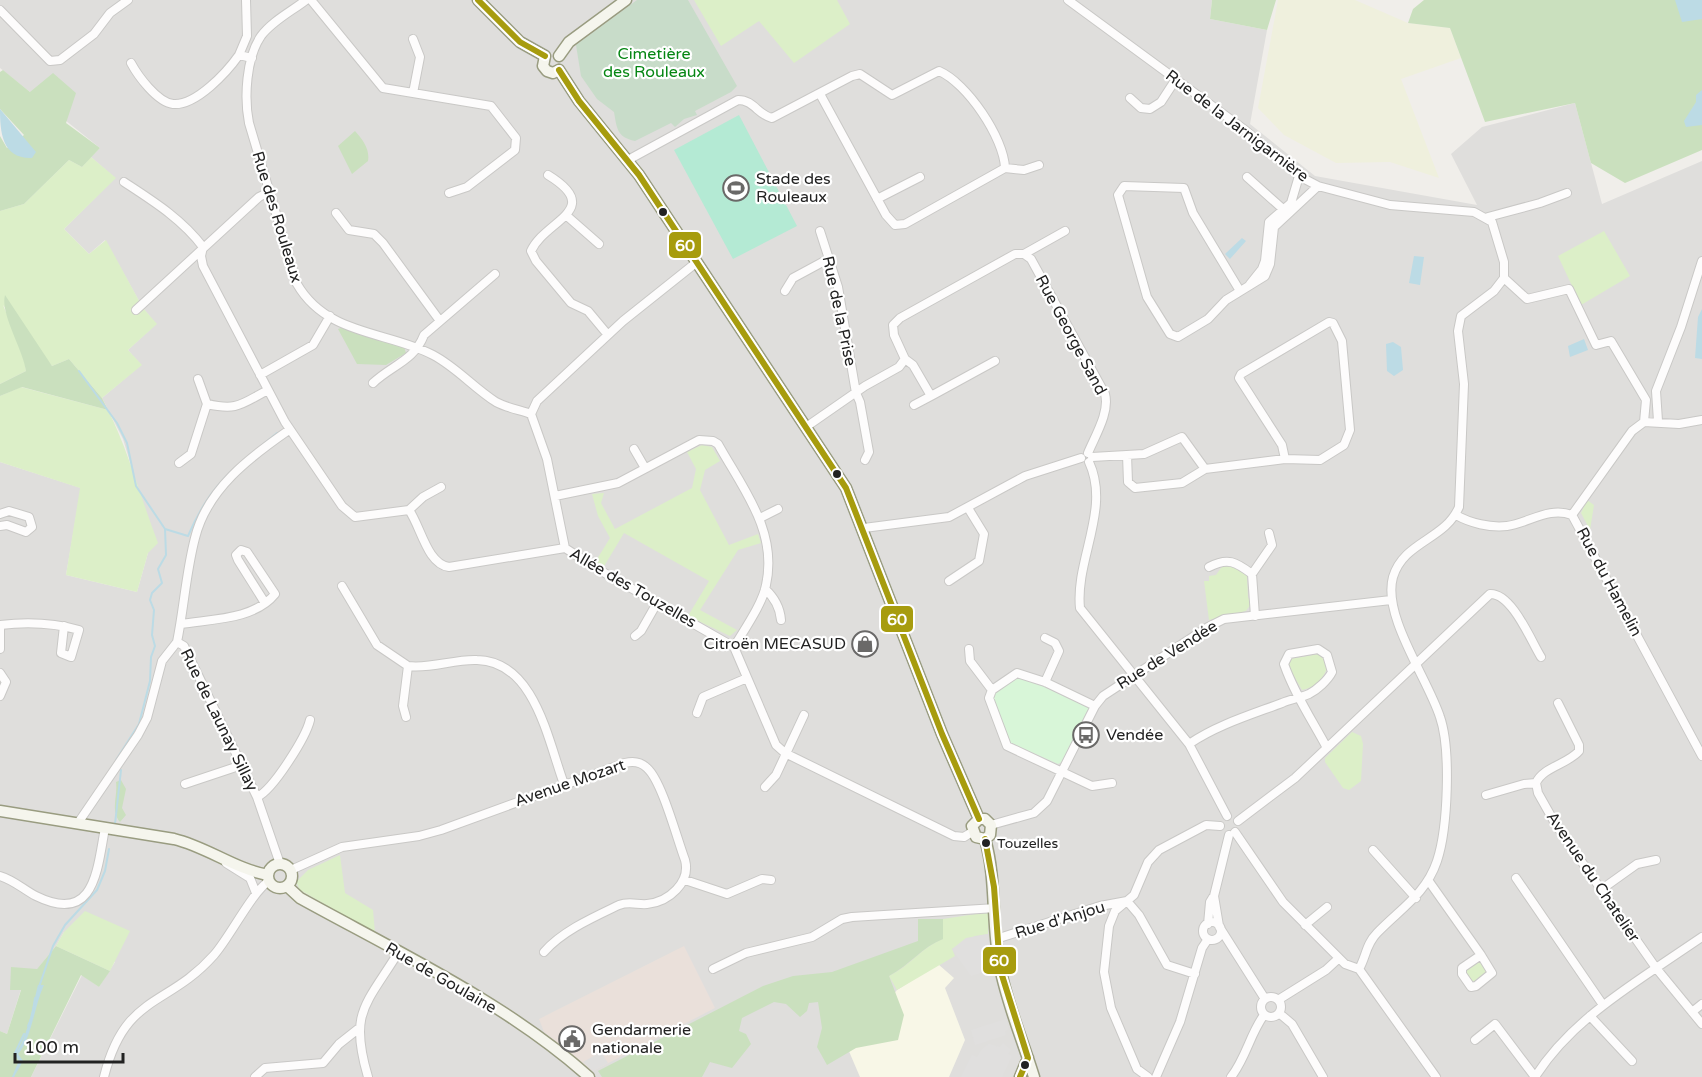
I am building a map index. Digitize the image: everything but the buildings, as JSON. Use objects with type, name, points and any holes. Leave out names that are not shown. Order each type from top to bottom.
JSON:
[{"type":"street","points":[[0,10],[50,60],[55,61],[60,60],[94,34],[110,13],[128,0]]},
{"type":"street","points":[[131,63],[142,82],[169,103],[177,104],[206,92],[239,55],[247,36],[246,0]]},
{"type":"street","name":"Rue des Rouleaux","points":[[306,0],[262,35],[252,58],[246,109],[297,284],[314,306],[330,316],[366,334],[434,355],[496,401],[531,414]]},
{"type":"street","points":[[311,0],[383,88],[491,106],[516,138],[515,150],[467,187],[449,193]]},
{"type":"street","points":[[478,0],[520,42],[545,56]]},
{"type":"street","points":[[559,56],[569,42],[626,0]]},
{"type":"street","name":"Rue de la Jarnigarnière","points":[[1068,0],[1078,3],[1176,80],[1245,130],[1299,176],[1318,186],[1390,205],[1474,212],[1488,217]]},
{"type":"street","points":[[413,39],[420,57],[413,93]]},
{"type":"street","points":[[552,53],[559,56],[562,61],[559,70],[553,73],[547,71],[543,66],[545,56],[552,53]]},
{"type":"street","points":[[239,55],[252,58]]},
{"type":"street","points":[[559,70],[579,102],[628,160],[846,488],[864,528],[936,717],[979,819]]},
{"type":"street","points":[[628,160],[738,100],[750,102],[764,116],[772,118],[860,74],[892,95],[939,71],[958,85],[992,128],[1005,168]]},
{"type":"street","points":[[1130,99],[1142,108],[1150,109],[1161,102],[1176,80]]},
{"type":"street","points":[[820,94],[890,221],[900,226],[1005,168],[1031,170],[1039,165]]},
{"type":"street","points":[[548,175],[562,184],[572,196],[573,206],[567,216],[536,240],[531,251],[536,261],[571,303],[588,311],[608,335]]},
{"type":"street","points":[[1250,284],[1262,269],[1269,222],[1284,210],[1295,194],[1299,176]]},
{"type":"street","points":[[877,199],[920,177]]},
{"type":"street","points":[[1247,177],[1284,210]]},
{"type":"street","points":[[124,182],[164,208],[189,229],[203,247]]},
{"type":"street","points":[[1240,291],[1193,213],[1184,189],[1124,186],[1120,190],[1118,195],[1147,297],[1170,334],[1178,337],[1208,319],[1226,300],[1260,280],[1269,270],[1272,233],[1277,222],[1318,186]]},
{"type":"street","points":[[136,310],[259,197],[269,192]]},
{"type":"street","points":[[1359,969],[1368,945],[1376,934],[1416,898],[1428,880],[1441,848],[1446,741],[1434,699],[1391,600],[1393,577],[1404,557],[1410,550],[1443,529],[1456,515],[1461,494],[1464,384],[1458,331],[1461,316],[1494,291],[1504,278],[1504,262],[1492,222],[1488,217],[1540,204],[1567,193]]},
{"type":"street","points":[[336,213],[348,230],[374,234],[383,243],[440,321]]},
{"type":"street","points":[[567,216],[599,244]]},
{"type":"street","name":"Rue de la Prise","points":[[820,231],[838,287],[855,393],[860,402],[869,452],[865,460]]},
{"type":"street","points":[[931,396],[913,365],[905,359],[894,335],[893,325],[900,318],[1016,254],[1024,254],[1065,231]]},
{"type":"street","points":[[203,247],[201,256],[203,266],[289,430],[342,507],[356,517],[409,510],[423,497],[441,487]]},
{"type":"street","name":"Rue George Sand","points":[[1024,254],[1031,259],[1105,394],[1107,402],[1087,458]]},
{"type":"street","points":[[785,291],[793,278],[830,258]]},
{"type":"street","points":[[1658,421],[1656,391],[1702,261]]},
{"type":"street","points":[[565,548],[547,459],[531,414],[537,401],[608,335],[697,262]]},
{"type":"street","points":[[373,383],[418,349],[424,335],[495,274]]},
{"type":"street","points":[[1504,278],[1527,299],[1569,289],[1596,345],[1611,341],[1646,400],[1644,422]]},
{"type":"street","points":[[260,375],[313,345],[330,316]]},
{"type":"street","points":[[1127,455],[1128,482],[1135,488],[1182,483],[1205,469],[1285,459],[1320,460],[1344,446],[1350,430],[1342,341],[1333,323],[1329,322],[1240,374],[1239,378],[1282,445],[1285,459]]},
{"type":"street","points":[[806,427],[855,393],[899,367],[905,359]]},
{"type":"street","points":[[914,405],[995,361]]},
{"type":"street","points":[[179,463],[191,454],[207,404],[198,379]]},
{"type":"street","points":[[207,404],[231,409],[268,390]]},
{"type":"street","points":[[1572,514],[1632,430],[1644,422],[1679,424],[1702,420]]},
{"type":"street","points":[[177,642],[195,536],[210,503],[220,488],[244,464],[289,430]]},
{"type":"street","points":[[864,528],[934,520],[968,508],[1030,474],[1087,458],[1155,452],[1182,437],[1205,469]]},
{"type":"street","points":[[555,496],[618,483],[699,440],[713,441],[718,444],[767,532],[769,546],[765,589],[734,647],[776,745],[785,753],[954,836],[964,837],[972,832],[974,823],[979,819],[985,819],[991,825],[990,835],[985,839],[978,839],[972,832]]},
{"type":"street","points":[[634,449],[645,468]]},
{"type":"street","points":[[1087,458],[1096,489],[1091,538],[1079,594],[1080,608],[1189,744],[1227,816],[1238,821]]},
{"type":"street","points":[[948,581],[979,561],[984,534],[968,508]]},
{"type":"street","points":[[760,518],[778,509]]},
{"type":"street","name":"Allée des Touzelles","points":[[409,510],[418,522],[434,561],[441,566],[449,567],[565,548],[734,647]]},
{"type":"street","points":[[0,514],[9,511],[28,517],[32,527],[26,531],[7,525],[0,526]]},
{"type":"street","name":"Rue du Hamelin","points":[[1456,515],[1469,522],[1506,526],[1563,511],[1572,514],[1702,756]]},
{"type":"street","points":[[1255,616],[1252,574],[1272,545],[1269,533]]},
{"type":"street","points":[[181,624],[233,616],[265,603],[275,594],[247,552],[241,550],[236,555],[238,560],[265,603]]},
{"type":"street","points":[[1209,567],[1220,561],[1234,560],[1252,574]]},
{"type":"street","points":[[342,586],[377,645],[408,666],[477,660],[504,666],[515,674],[533,698],[564,784]]},
{"type":"street","points":[[765,589],[776,603],[781,620]]},
{"type":"street","points":[[1228,943],[1211,939],[1203,930],[1208,924],[1210,902],[1214,896],[1238,821],[1289,783],[1485,598],[1494,594],[1510,606],[1541,657]]},
{"type":"street","name":"Rue de Vendée","points":[[991,825],[1034,813],[1047,801],[1064,773],[1095,706],[1116,686],[1208,627],[1224,619],[1391,600]]},
{"type":"street","points":[[635,636],[641,631],[657,603]]},
{"type":"street","points":[[0,649],[0,625],[19,623],[64,626]]},
{"type":"street","points":[[1045,638],[1054,643],[1059,651],[1045,682]]},
{"type":"street","name":"Rue de Launay Sillay","points":[[78,823],[138,735],[147,718],[162,661],[177,642],[184,646],[257,797],[280,864]]},
{"type":"street","points":[[969,649],[970,660],[992,690]]},
{"type":"street","points":[[1189,744],[1222,725],[1301,697],[1312,692],[1329,677],[1332,666],[1324,651],[1318,649],[1294,653],[1284,660],[1301,697],[1327,748]]},
{"type":"street","points":[[406,717],[403,706],[408,666]]},
{"type":"street","points":[[0,673],[6,682],[0,696]]},
{"type":"street","points":[[1095,706],[1045,682],[1017,673],[992,690],[989,698],[1007,746],[1092,786],[1112,783]]},
{"type":"street","points":[[697,713],[703,697],[747,678]]},
{"type":"street","points":[[1486,795],[1524,784],[1536,783],[1543,774],[1572,759],[1579,751],[1579,745],[1558,703]]},
{"type":"street","points":[[765,787],[776,774],[804,715]]},
{"type":"street","points":[[257,797],[267,792],[293,756],[307,733],[310,720]]},
{"type":"street","name":"Avenue Mozart","points":[[291,870],[342,847],[419,836],[625,763],[636,762],[645,766],[657,782],[685,860],[687,873],[685,880]]},
{"type":"street","points":[[185,784],[242,765]]},
{"type":"street","name":"Avenue du Chatelier","points":[[1536,783],[1538,793],[1556,825],[1656,968],[1702,1024]]},
{"type":"street","points":[[0,811],[174,839],[219,855],[268,878],[277,888],[287,886],[291,880],[291,870],[280,864],[273,866],[268,878],[256,893],[241,920],[203,966],[146,1004],[123,1028],[112,1051],[104,1077]]},
{"type":"street","points":[[1220,826],[1227,816]]},
{"type":"street","points":[[1148,1077],[1139,1071],[1111,1008],[1104,958],[1109,926],[1115,911],[1138,887],[1148,862],[1159,850],[1206,825],[1220,826]]},
{"type":"street","points":[[1220,826],[1224,832],[1232,834],[1272,888],[1305,925],[1345,964],[1359,969],[1436,1077]]},
{"type":"street","points":[[0,876],[62,906],[78,903],[87,894],[95,877],[105,828]]},
{"type":"street","points":[[985,839],[992,867],[1000,969],[1034,1077]]},
{"type":"street","points":[[1373,850],[1416,898]]},
{"type":"street","points":[[219,855],[229,867],[250,878],[256,893]]},
{"type":"street","points":[[1602,889],[1637,864],[1656,860]]},
{"type":"street","points":[[1516,878],[1603,1005]]},
{"type":"street","points":[[544,952],[555,939],[622,904],[650,904],[674,892],[685,880],[727,894],[762,879],[771,880]]},
{"type":"street","points":[[1428,880],[1480,955]]},
{"type":"street","name":"Rue de Goulaine","points":[[287,886],[300,898],[483,1000],[559,1052],[589,1077]]},
{"type":"street","points":[[1156,1077],[1180,1022],[1202,948],[1220,933],[1214,896]]},
{"type":"street","name":"Rue d'Anjou","points":[[996,939],[1100,906],[1127,901],[1139,915],[1167,965],[1195,974]]},
{"type":"street","points":[[1305,925],[1327,907]]},
{"type":"street","points":[[713,969],[746,953],[812,937],[842,919],[996,908]]},
{"type":"street","points":[[1208,924],[1215,923],[1219,927],[1265,999]]},
{"type":"street","points":[[1475,1040],[1495,1024],[1535,1077],[1562,1041],[1603,1005],[1702,937]]},
{"type":"street","points":[[368,1077],[358,1044],[358,1029],[364,1005],[398,953]]},
{"type":"street","points":[[1278,1000],[1326,970],[1339,958]]},
{"type":"street","points":[[1233,1076],[1264,1015],[1261,1006],[1265,999],[1274,997],[1281,1005],[1279,1013],[1273,1017],[1264,1015]]},
{"type":"street","points":[[1692,1012],[1702,1004]]},
{"type":"street","points":[[1279,1013],[1292,1024],[1323,1077]]},
{"type":"street","points":[[1590,1016],[1632,1061]]},
{"type":"street","points":[[255,1077],[265,1068],[323,1063],[339,1044],[358,1029]]},
{"type":"street","points":[[1020,1077],[1028,1058]]},
{"type":"shaded area","points":[[0,0],[1212,0],[1210,19],[1267,30],[1250,124],[1315,176],[1477,205],[1451,154],[1482,127],[1575,103],[1602,204],[1702,161],[1702,1077],[31,1077],[82,975],[99,987],[115,962],[64,932],[56,946],[21,989],[7,1034],[0,1031],[0,462],[81,488],[66,575],[137,592],[148,553],[143,504],[123,439],[102,398],[141,365],[128,350],[156,324],[143,308],[105,240],[89,254],[64,229],[115,178],[91,157],[100,148],[0,68]]},
{"type":"shaded area","points":[[1278,0],[1355,0],[1408,23],[1450,28],[1461,58],[1401,79],[1439,178],[1390,162],[1336,163],[1284,135],[1258,108]]},
{"type":"shaded area","points":[[988,934],[993,969],[971,976],[952,949],[966,938]]},
{"type":"shaded area","points":[[684,946],[715,1008],[593,1071],[544,1032],[539,1019]]},
{"type":"shaded area","points":[[938,964],[954,978],[945,988],[965,1040],[949,1077],[860,1077],[848,1049],[897,990]]},
{"type":"shaded area","points":[[1006,1019],[1009,1029],[1005,1031],[1006,1035],[975,1045],[971,1030]]},
{"type":"shaded area","points":[[1003,1043],[1011,1050],[1008,1054],[1012,1056],[1002,1077],[961,1077],[972,1055],[977,1057],[989,1044],[1000,1047]]},
{"type":"shaded area","points":[[601,1052],[608,1063],[593,1071],[583,1062]]},
{"type":"green space","name":"Cimetière des Rouleaux","points":[[637,0],[688,0],[737,86],[731,92],[695,111],[697,115],[684,119],[675,127],[671,123],[635,141],[621,135],[614,112],[597,99],[581,76],[576,45]]},
{"type":"green space","points":[[694,0],[837,0],[850,24],[794,63],[759,21],[721,46]]},
{"type":"green space","points":[[1212,0],[1276,0],[1267,30],[1210,19]]},
{"type":"green space","points":[[1424,0],[1702,0],[1702,150],[1625,183],[1591,163],[1575,103],[1485,122],[1450,28],[1408,23],[1413,9]]},
{"type":"green space","points":[[3,70],[30,92],[53,73],[76,93],[66,123],[100,148],[82,167],[69,160],[24,204],[0,211],[0,136],[7,148],[24,135],[0,109],[0,72]]},
{"type":"green space","name":"Stade des Rouleaux","points":[[739,115],[797,226],[733,259],[674,150]]},
{"type":"green space","points":[[355,131],[365,145],[368,161],[352,174],[338,146]]},
{"type":"green space","points":[[91,157],[116,178],[64,229],[89,254],[106,240],[143,308],[157,324],[128,350],[142,365],[102,398],[69,359],[52,366],[3,305],[24,355],[26,371],[0,384],[0,211],[24,204],[69,160],[82,167]]},
{"type":"green space","points":[[1604,231],[1630,276],[1581,305],[1558,256]]},
{"type":"green space","points":[[5,295],[52,366],[69,359],[102,398],[108,410],[22,387],[0,396],[0,384],[26,371],[6,312]]},
{"type":"green space","points":[[346,326],[369,337],[404,347],[406,353],[386,365],[357,364],[338,329]]},
{"type":"green space","points":[[21,387],[108,410],[129,459],[158,543],[148,553],[137,592],[66,575],[80,488],[0,462],[0,396]]},
{"type":"green space","points":[[702,445],[712,447],[720,461],[705,470],[700,490],[729,545],[758,534],[761,543],[738,550],[700,610],[737,630],[730,636],[688,616],[709,581],[624,533],[603,568],[594,564],[610,538],[598,516],[592,494],[604,493],[601,503],[615,529],[692,488],[696,469],[687,452]]},
{"type":"green space","points":[[1587,500],[1594,505],[1590,530],[1581,513]]},
{"type":"green space","points":[[1232,564],[1247,575],[1248,597],[1251,604],[1246,611],[1209,620],[1204,581],[1209,581],[1209,576],[1216,575],[1223,565]]},
{"type":"green space","points":[[1319,654],[1328,665],[1327,669],[1315,684],[1302,690],[1289,668],[1290,659]]},
{"type":"green space","points":[[1017,674],[1089,708],[1062,762],[1058,764],[1009,742],[992,699],[995,692]]},
{"type":"green space","points":[[1352,732],[1361,736],[1363,744],[1361,781],[1349,790],[1343,788],[1325,762],[1325,758]]},
{"type":"green space","points":[[121,780],[126,789],[122,808],[126,815],[120,822],[115,808],[116,782]]},
{"type":"green space","points":[[340,855],[345,893],[373,910],[375,933],[300,890],[296,882],[308,870]]},
{"type":"green space","points":[[85,911],[130,931],[110,971],[56,946],[64,932]]},
{"type":"green space","points":[[989,912],[988,934],[975,936],[952,949],[955,956],[897,990],[889,976],[943,939],[943,919]]},
{"type":"green space","points":[[918,919],[943,919],[943,939],[889,976],[904,1015],[898,1040],[856,1048],[827,1065],[817,1047],[822,1028],[818,1002],[809,1003],[807,1011],[800,1017],[786,1004],[774,1002],[742,1018],[739,1031],[746,1034],[751,1044],[732,1068],[710,1062],[702,1077],[602,1077],[598,1071],[763,986],[793,976],[832,972],[918,941]]},
{"type":"green space","points":[[56,946],[110,971],[99,987],[81,975],[31,1077],[0,1077],[0,1031],[7,1034],[21,990],[10,990],[11,967],[37,969]]},
{"type":"green space","points":[[1476,962],[1483,965],[1486,972],[1483,979],[1476,982],[1469,979],[1466,972],[1469,965]]},
{"type":"water","points":[[1675,0],[1702,0],[1702,19],[1682,22]]},
{"type":"water","points":[[1702,90],[1702,125],[1686,127],[1684,121],[1696,102],[1696,95]]},
{"type":"water","points":[[0,109],[36,152],[32,158],[14,154],[9,149],[2,135]]},
{"type":"water","points":[[1242,238],[1246,241],[1230,259],[1225,254]]},
{"type":"water","points":[[1414,256],[1424,257],[1420,285],[1409,283]]},
{"type":"water","points":[[1702,309],[1702,359],[1695,358],[1698,317]]},
{"type":"water","points":[[1584,339],[1588,350],[1570,357],[1568,346]]},
{"type":"water","points":[[1393,342],[1401,347],[1403,370],[1394,376],[1387,371],[1386,344]]},
{"type":"water","points":[[38,985],[44,985],[30,1031],[18,1054],[23,1061],[14,1077],[21,1061],[15,1053],[23,1041]]},
{"type":"waterway","points":[[79,371],[117,423],[127,443],[136,486],[165,529]]},
{"type":"waterway","points":[[260,447],[277,433]]},
{"type":"waterway","points":[[116,760],[139,724],[150,681],[151,657],[155,646],[152,635],[154,610],[150,600],[152,593],[162,583],[158,569],[166,555],[165,529],[188,536],[210,496],[224,478],[242,462]]},
{"type":"waterway","points":[[115,824],[121,770]]},
{"type":"waterway","points":[[39,987],[53,946],[65,925],[97,890],[105,871],[109,849]]},
{"type":"waterway","points":[[28,1026],[35,998]]},
{"type":"waterway","points":[[13,1077],[20,1061],[15,1053],[24,1034]]},
{"type":"transit line","name":"60","points":[[478,0],[520,42],[545,56]]},
{"type":"transit line","name":"60","points":[[559,70],[579,101],[639,175],[846,488],[942,734],[979,819]]},
{"type":"transit line","name":"60","points":[[985,839],[994,887],[1000,969],[1028,1058],[1020,1077]]},
{"type":"place","name":"Stade des Rouleaux","points":[[736,188]]},
{"type":"place","name":"Citroën MECASUD","points":[[865,644]]},
{"type":"place","name":"Vendée","points":[[1086,735]]},
{"type":"place","name":"Touzelles","points":[[986,843]]},
{"type":"place","name":"Gendarmerie nationale","points":[[572,1039]]}]
